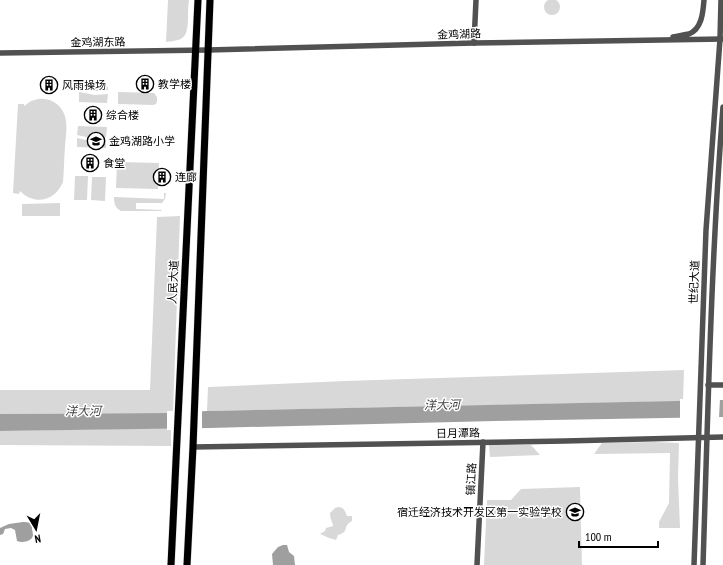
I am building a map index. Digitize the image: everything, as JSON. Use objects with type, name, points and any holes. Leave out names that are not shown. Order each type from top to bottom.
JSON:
[{"type":"main road","points":[[198,3],[202,9],[205,9],[210,3]]},
{"type":"main road","name":"人民大道","points":[[171,565],[198,3]]},
{"type":"main road","points":[[187,565],[210,3]]},
{"type":"main road","points":[[194,89],[200,83],[206,88]]},
{"type":"street","points":[[474,43],[476,0]]},
{"type":"street","points":[[655,40],[689,34],[695,30],[702,16],[704,0]]},
{"type":"street","name":"世纪大道","points":[[694,565],[706,230],[721,39],[721,0]]},
{"type":"street","name":"金鸡湖路","points":[[196,50],[721,39]]},
{"type":"street","name":"金鸡湖东路","points":[[0,53],[196,50]]},
{"type":"street","name":"世纪大道","points":[[703,565],[708,385],[717,185],[723,107]]},
{"type":"street","points":[[708,385],[723,385]]},
{"type":"street","name":"日月潭路","points":[[193,447],[723,437]]},
{"type":"street","name":"镇江路","points":[[477,565],[483,442]]},
{"type":"shaded area","points":[[552,-1],[558,1],[560,7],[558,13],[552,15],[546,13],[544,7],[546,1]]},
{"type":"shaded area","points":[[168,0],[189,0],[188,26],[187,31],[181,39],[166,42]]},
{"type":"shaded area","points":[[79,86],[108,87],[108,90],[86,90],[79,89]]},
{"type":"shaded area","points":[[79,92],[95,95],[108,94],[107,103],[79,102]]},
{"type":"shaded area","points":[[118,92],[154,93],[157,97],[157,101],[156,104],[153,105],[118,104]]},
{"type":"shaded area","points":[[38,99],[49,100],[62,109],[66,119],[66,130],[63,182],[55,194],[38,200],[26,196],[20,191],[19,194],[13,193],[18,104],[24,104],[24,106],[31,101]]},
{"type":"shaded area","points":[[78,126],[107,127],[106,137],[91,138],[77,135]]},
{"type":"shaded area","points":[[77,138],[90,141],[106,140],[106,148],[77,147]]},
{"type":"shaded area","points":[[117,162],[159,163],[158,189],[116,188]]},
{"type":"shaded area","points":[[75,176],[88,176],[87,200],[74,200]]},
{"type":"shaded area","points":[[92,177],[106,177],[105,201],[91,200]]},
{"type":"shaded area","points":[[164,193],[166,193],[165,199],[162,203],[136,203],[136,209],[162,211],[121,211],[116,207],[114,201],[114,197],[164,199]]},
{"type":"shaded area","points":[[60,203],[60,216],[22,216],[22,204]]},
{"type":"shaded area","points":[[180,216],[173,412],[0,414],[0,390],[150,390],[157,217]]},
{"type":"shaded area","points":[[684,370],[683,401],[207,411],[208,387]]},
{"type":"shaded area","points":[[723,400],[723,417],[0,431],[0,414],[167,413]]},
{"type":"shaded area","points":[[171,428],[171,446],[0,445],[0,431]]},
{"type":"shaded area","points":[[602,443],[679,443],[678,478],[680,528],[659,528],[659,522],[669,503],[670,453],[594,454]]},
{"type":"shaded area","points":[[489,445],[531,445],[540,455],[490,457]]},
{"type":"shaded area","points":[[580,487],[582,565],[484,565],[487,500],[511,500],[521,489]]},
{"type":"shaded area","points":[[338,507],[345,511],[347,516],[352,516],[352,521],[347,525],[344,532],[338,535],[336,540],[320,534],[325,531],[326,528],[333,526],[330,513]]},
{"type":"shaded area","points":[[23,522],[31,523],[32,525],[33,535],[29,541],[17,541],[15,530],[11,528],[5,529],[3,534],[0,535],[0,528],[9,524]]},
{"type":"shaded area","points":[[287,545],[289,552],[294,556],[295,565],[273,565],[272,554],[278,547]]},
{"type":"pier","points":[[680,399],[720,399],[719,418],[680,418]]},
{"type":"pier","points":[[202,410],[202,430],[167,430],[167,411]]},
{"type":"place","name":"教学楼","points":[[145,84]]},
{"type":"place","name":"风雨操场","points":[[49,85]]},
{"type":"place","name":"综合楼","points":[[93,115]]},
{"type":"place","name":"金鸡湖路小学","points":[[96,141]]},
{"type":"place","name":"食堂","points":[[90,163]]},
{"type":"place","name":"连廊","points":[[162,177]]},
{"type":"place","name":"宿迁经济技术开发区第一实验学校","points":[[575,512]]},
{"type":"water label","name":"洋大河","points":[[442,405]]},
{"type":"water label","name":"洋大河","points":[[83,411]]}]
